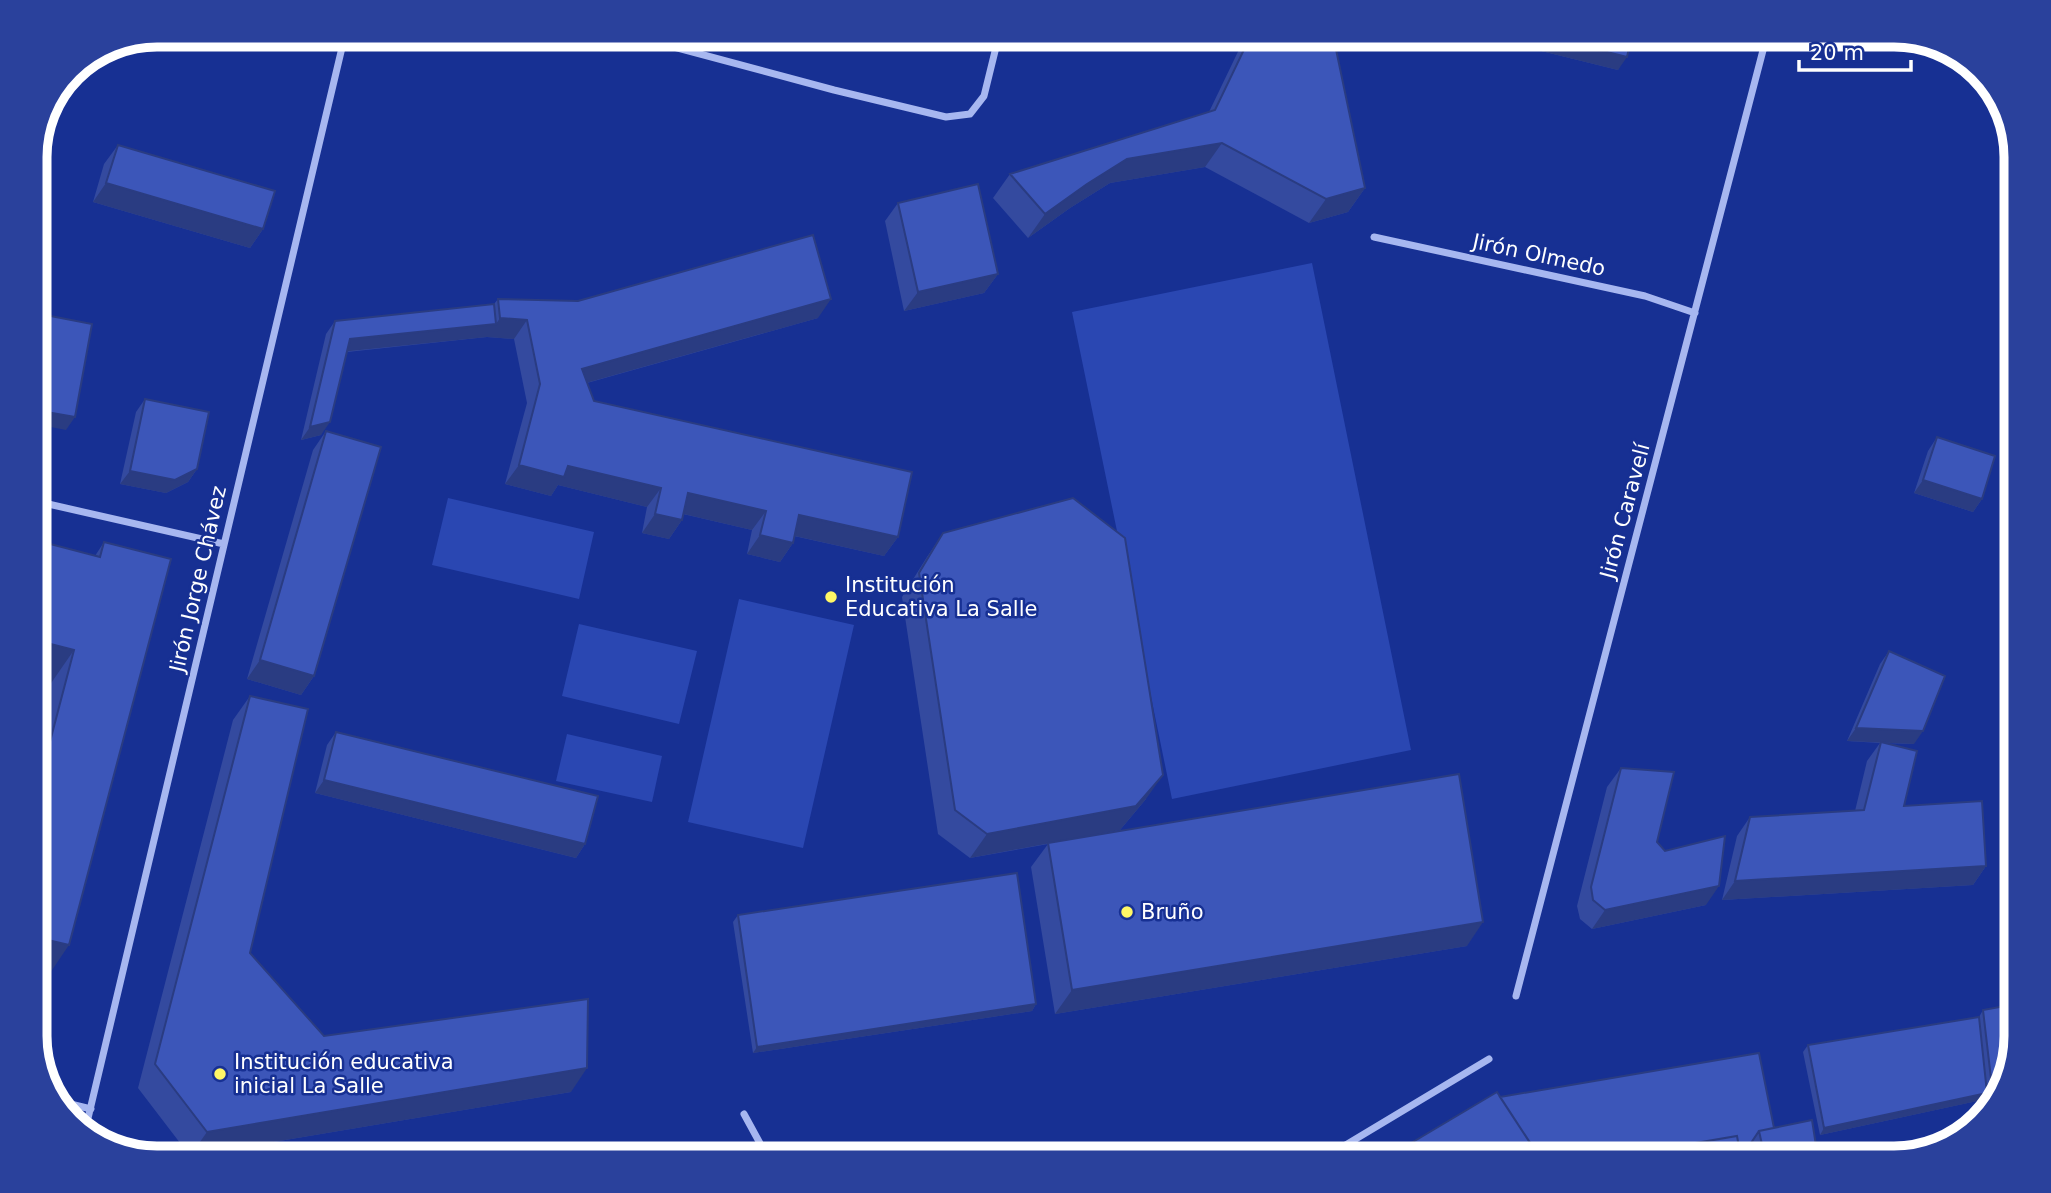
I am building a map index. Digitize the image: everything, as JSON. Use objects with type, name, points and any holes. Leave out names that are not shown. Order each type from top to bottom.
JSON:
[{"type":"street","name":"Jirón Jorge Chávez","points":[[88,1121],[342,47]]},
{"type":"street","points":[[674,47],[946,117],[970,114],[984,96],[996,47]]},
{"type":"street","name":"Jirón Caravelí","points":[[1516,996],[1764,47]]},
{"type":"street","name":"Jirón Olmedo","points":[[1374,237],[1645,296],[1695,313]]},
{"type":"street","points":[[47,504],[224,544]]},
{"type":"street","points":[[1344,1146],[1489,1059]]},
{"type":"street","points":[[72,1104],[91,1109]]},
{"type":"street","points":[[744,1114],[761,1146]]},
{"type":"shaded area","points":[[1312,263],[1411,750],[1172,799],[1072,312]]},
{"type":"shaded area","points":[[448,498],[594,532],[579,599],[432,565]]},
{"type":"shaded area","points":[[739,599],[854,625],[803,848],[688,822]]},
{"type":"shaded area","points":[[579,624],[697,651],[679,724],[562,696]]},
{"type":"shaded area","points":[[567,734],[662,756],[652,802],[556,781]]},
{"type":"building","points":[[1245,47],[1336,47],[1365,188],[1326,199],[1222,143],[1127,159],[1045,214],[1010,174],[1215,110]]},
{"type":"building","points":[[1587,47],[1629,47],[1627,57]]},
{"type":"building","points":[[118,145],[275,191],[263,229],[106,183]]},
{"type":"building","points":[[978,184],[998,274],[918,292],[898,203]]},
{"type":"building","points":[[813,235],[831,299],[582,369],[594,401],[912,472],[898,537],[799,515],[793,543],[760,535],[766,511],[688,493],[682,520],[655,514],[661,488],[568,466],[564,477],[519,465],[540,384],[527,320],[500,318],[498,299],[578,301]]},
{"type":"building","points":[[494,304],[496,324],[350,339],[330,422],[310,427],[335,321]]},
{"type":"building","points":[[47,315],[92,324],[75,417],[47,412]]},
{"type":"building","points":[[145,399],[209,412],[197,469],[175,480],[130,471]]},
{"type":"building","points":[[326,431],[381,447],[314,676],[260,660]]},
{"type":"building","points":[[1937,437],[1995,456],[1982,499],[1923,480]]},
{"type":"building","points":[[1073,498],[1125,538],[1163,775],[1136,806],[987,834],[955,810],[919,573],[943,533]]},
{"type":"building","points":[[104,542],[171,559],[69,945],[47,940],[47,753],[74,650],[47,643],[47,543],[100,557]]},
{"type":"building","points":[[1889,651],[1945,676],[1923,731],[1856,728]]},
{"type":"building","points":[[250,696],[308,709],[250,953],[324,1036],[588,999],[587,1068],[207,1132],[155,1064]]},
{"type":"building","points":[[336,732],[598,796],[585,844],[324,780]]},
{"type":"building","points":[[1881,742],[1917,751],[1904,806],[1982,801],[1986,866],[1735,881],[1750,817],[1864,810]]},
{"type":"building","points":[[1621,768],[1674,772],[1657,842],[1665,851],[1725,836],[1719,886],[1605,910],[1593,900],[1591,887]]},
{"type":"building","points":[[1459,774],[1483,922],[1072,990],[1048,843]]},
{"type":"building","points":[[1017,873],[1036,1004],[757,1047],[738,915]]},
{"type":"building","points":[[2004,1006],[2003,1050],[1992,1085],[1983,1010]]},
{"type":"building","points":[[1979,1017],[1987,1093],[1824,1128],[1808,1045]]},
{"type":"building","points":[[1759,1053],[1774,1128],[1759,1131],[1749,1146],[1739,1146],[1737,1136],[1689,1146],[1532,1146],[1500,1097]]},
{"type":"building","points":[[1497,1092],[1532,1146],[1406,1146]]},
{"type":"building","points":[[1812,1120],[1816,1146],[1762,1146],[1759,1131]]},
{"type":"building","points":[[1737,1136],[1739,1146],[1690,1146]]},
{"type":"place","name":"Institución Educativa La Salle","points":[[831,597]]},
{"type":"place","name":"Bruño","points":[[1127,912]]},
{"type":"place","name":"Institución educativa inicial La Salle","points":[[220,1074]]}]
